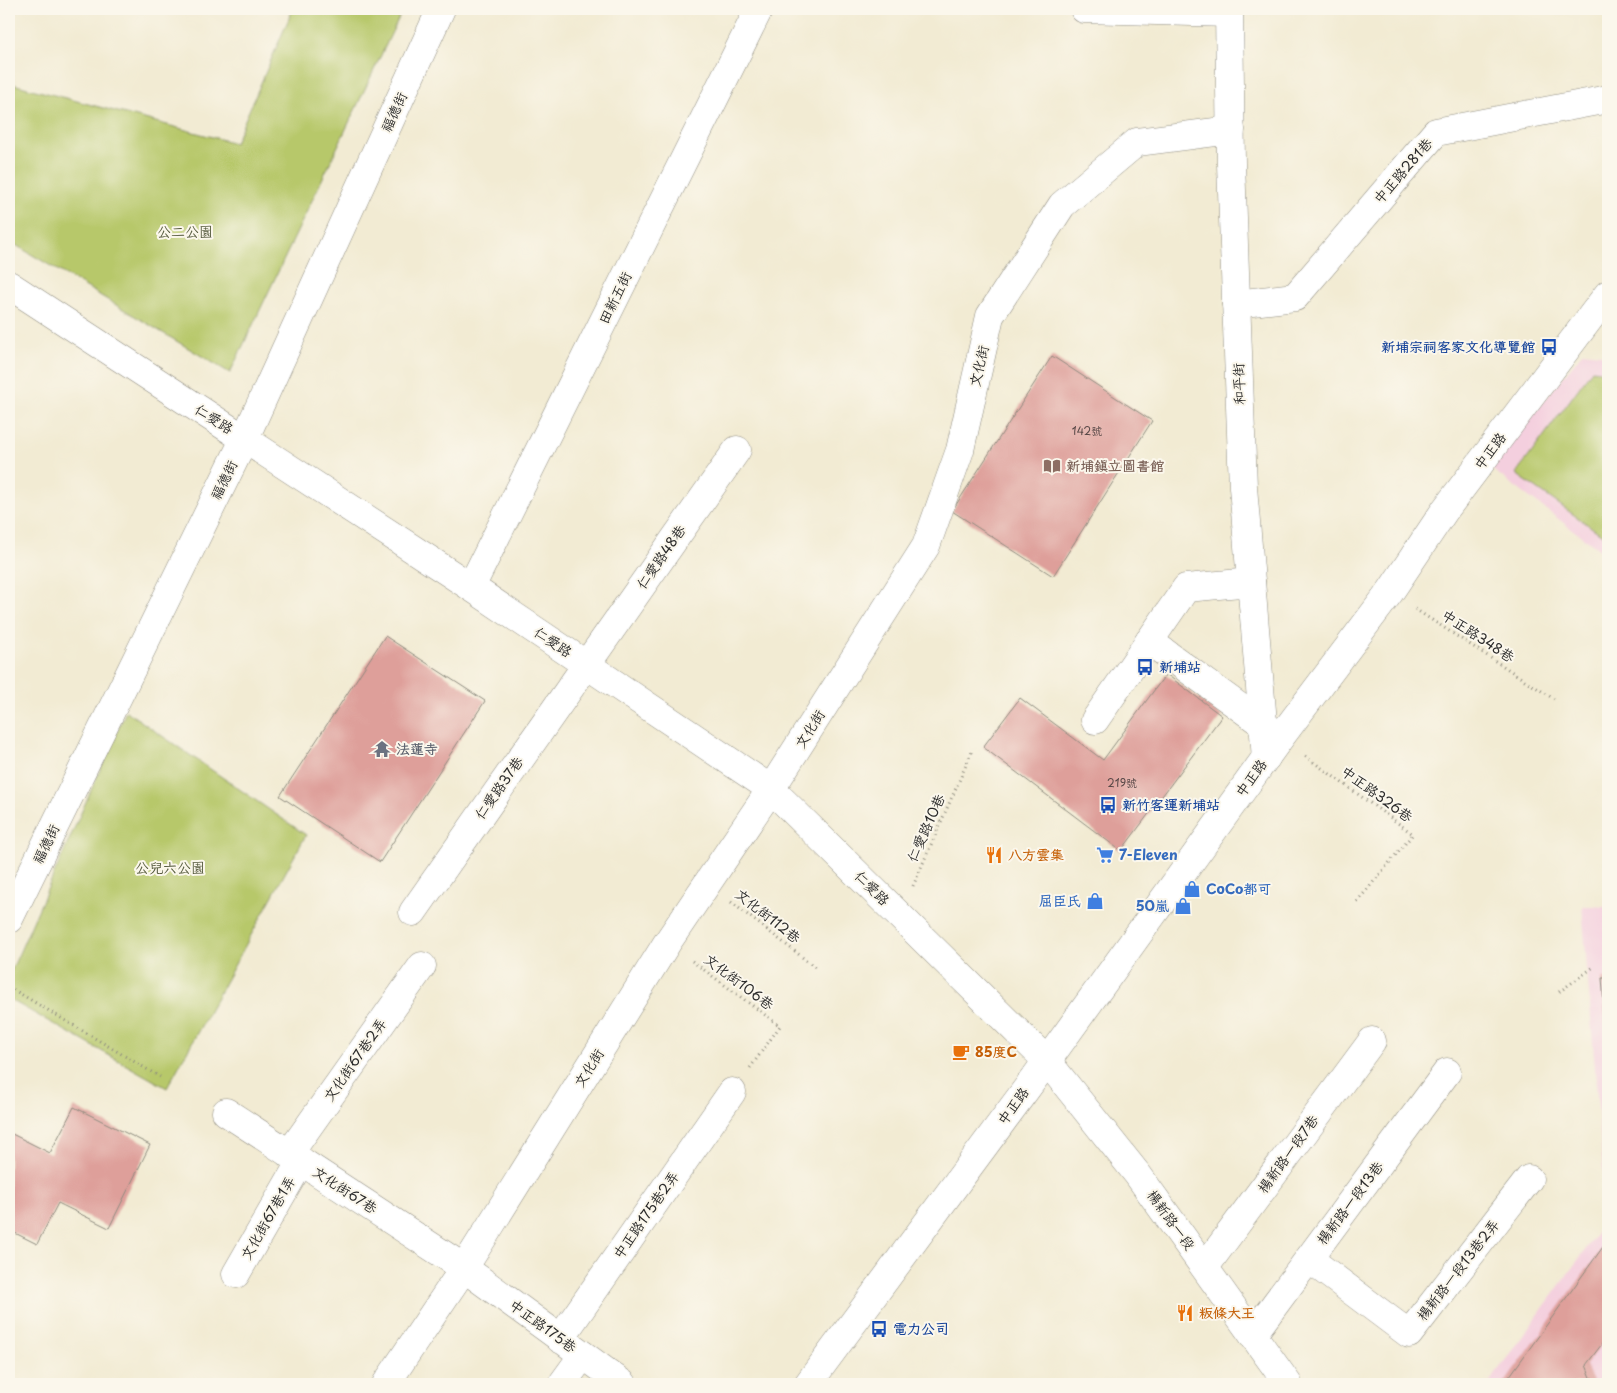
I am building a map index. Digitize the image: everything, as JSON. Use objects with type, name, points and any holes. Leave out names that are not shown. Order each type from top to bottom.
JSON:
[{"type":"street","name":"福德街","points":[[9,919],[245,438],[441,9]]},
{"type":"street","name":"田新五街","points":[[471,587],[759,9]]},
{"type":"street","points":[[1084,9],[1229,11]]},
{"type":"street","name":"和平街","points":[[1229,11],[1230,130],[1243,487],[1251,582],[1269,739]]},
{"type":"street","name":"中正路281巷","points":[[1236,304],[1295,297],[1436,132],[1608,100]]},
{"type":"street","name":"文化街","points":[[386,1384],[464,1268],[667,943],[772,789],[926,546],[960,450],[990,316],[1062,205],[1137,142],[1230,130]]},
{"type":"street","name":"仁愛路","points":[[9,285],[471,587],[772,789],[1046,1061]]},
{"type":"street","name":"中正路","points":[[808,1384],[1046,1061],[1269,739],[1390,592],[1445,510],[1608,294]]},
{"type":"street","name":"仁愛路48巷","points":[[586,664],[737,450]]},
{"type":"street","points":[[1095,720],[1186,588],[1251,582]]},
{"type":"street","points":[[1149,641],[1269,739]]},
{"type":"street","name":"仁愛路37巷","points":[[413,912],[586,664]]},
{"type":"street","name":"文化街67巷2弄","points":[[295,1157],[422,966]]},
{"type":"street","name":"楊新路一段7巷","points":[[1205,1268],[1372,1040]]},
{"type":"street","name":"楊新路一段","points":[[1046,1061],[1138,1175],[1288,1384]]},
{"type":"street","name":"楊新路一段13巷","points":[[1252,1334],[1448,1072]]},
{"type":"street","name":"中正路175巷2弄","points":[[560,1338],[732,1092]]},
{"type":"street","name":"文化街67巷","points":[[226,1112],[464,1268]]},
{"type":"street","name":"文化街67巷1弄","points":[[236,1274],[295,1157]]},
{"type":"street","name":"楊新路一段13巷2弄","points":[[1309,1259],[1409,1334],[1529,1179]]},
{"type":"street","name":"中正路175巷","points":[[464,1268],[623,1384]]},
{"type":"street","points":[[562,1384],[583,1355]]},
{"type":"path","name":"中正路348巷","points":[[1390,592],[1554,699]]},
{"type":"path","name":"中正路326巷","points":[[1269,739],[1413,834],[1356,903]]},
{"type":"path","name":"仁愛路10巷","points":[[900,916],[973,749]]},
{"type":"path","name":"文化街112巷","points":[[707,884],[815,967]]},
{"type":"path","name":"文化街106巷","points":[[667,943],[780,1026],[732,1092]]},
{"type":"path","points":[[1559,992],[1595,966]]},
{"type":"path","points":[[9,987],[160,1077]]},
{"type":"shaded area","points":[[1583,352],[1608,355],[1608,556],[1490,468]]},
{"type":"shaded area","points":[[1582,906],[1608,907],[1608,1384],[1488,1384],[1607,1220]]},
{"type":"green space","name":"公二公園","points":[[293,9],[403,9],[230,373],[9,241],[9,83],[235,143]]},
{"type":"green space","points":[[1592,370],[1608,372],[1608,539],[1516,474]]},
{"type":"green space","name":"公兒六公園","points":[[126,711],[306,835],[167,1088],[9,999],[9,976]]},
{"type":"building","name":"新埔鎮立圖書館","points":[[1052,356],[1152,421],[1053,576],[952,511]]},
{"type":"building","name":"法蓮寺","points":[[385,636],[485,701],[380,862],[280,796]]},
{"type":"building","name":"新竹客運新埔站","points":[[1166,674],[1222,716],[1121,851],[983,747],[1020,698],[1103,760]]},
{"type":"building","points":[[1602,978],[1608,978],[1608,1042],[1607,1042]]},
{"type":"building","points":[[74,1107],[150,1145],[109,1228],[58,1203],[37,1244],[9,1230],[9,1135],[10,1133],[50,1153]]},
{"type":"building","points":[[1608,1240],[1608,1336],[1586,1365],[1592,1380],[1590,1384],[1504,1384]]},
{"type":"place","name":"新埔宗祠客家文化導覽館","points":[[1549,347]]},
{"type":"place","name":"新埔鎮立圖書館","points":[[1052,466]]},
{"type":"place","name":"新埔站","points":[[1145,667]]},
{"type":"place","name":"法蓮寺","points":[[382,749]]},
{"type":"place","name":"新竹客運新埔站","points":[[1108,805]]},
{"type":"place","name":"八方雲集","points":[[994,855]]},
{"type":"place","name":"7-Eleven","points":[[1105,855]]},
{"type":"place","name":"CoCo都可","points":[[1192,889]]},
{"type":"place","name":"屈臣氏","points":[[1095,901]]},
{"type":"place","name":"50嵐","points":[[1183,906]]},
{"type":"place","name":"85度C","points":[[961,1052]]},
{"type":"place","name":"粄條大王","points":[[1185,1313]]},
{"type":"place","name":"電力公司","points":[[879,1329]]}]
